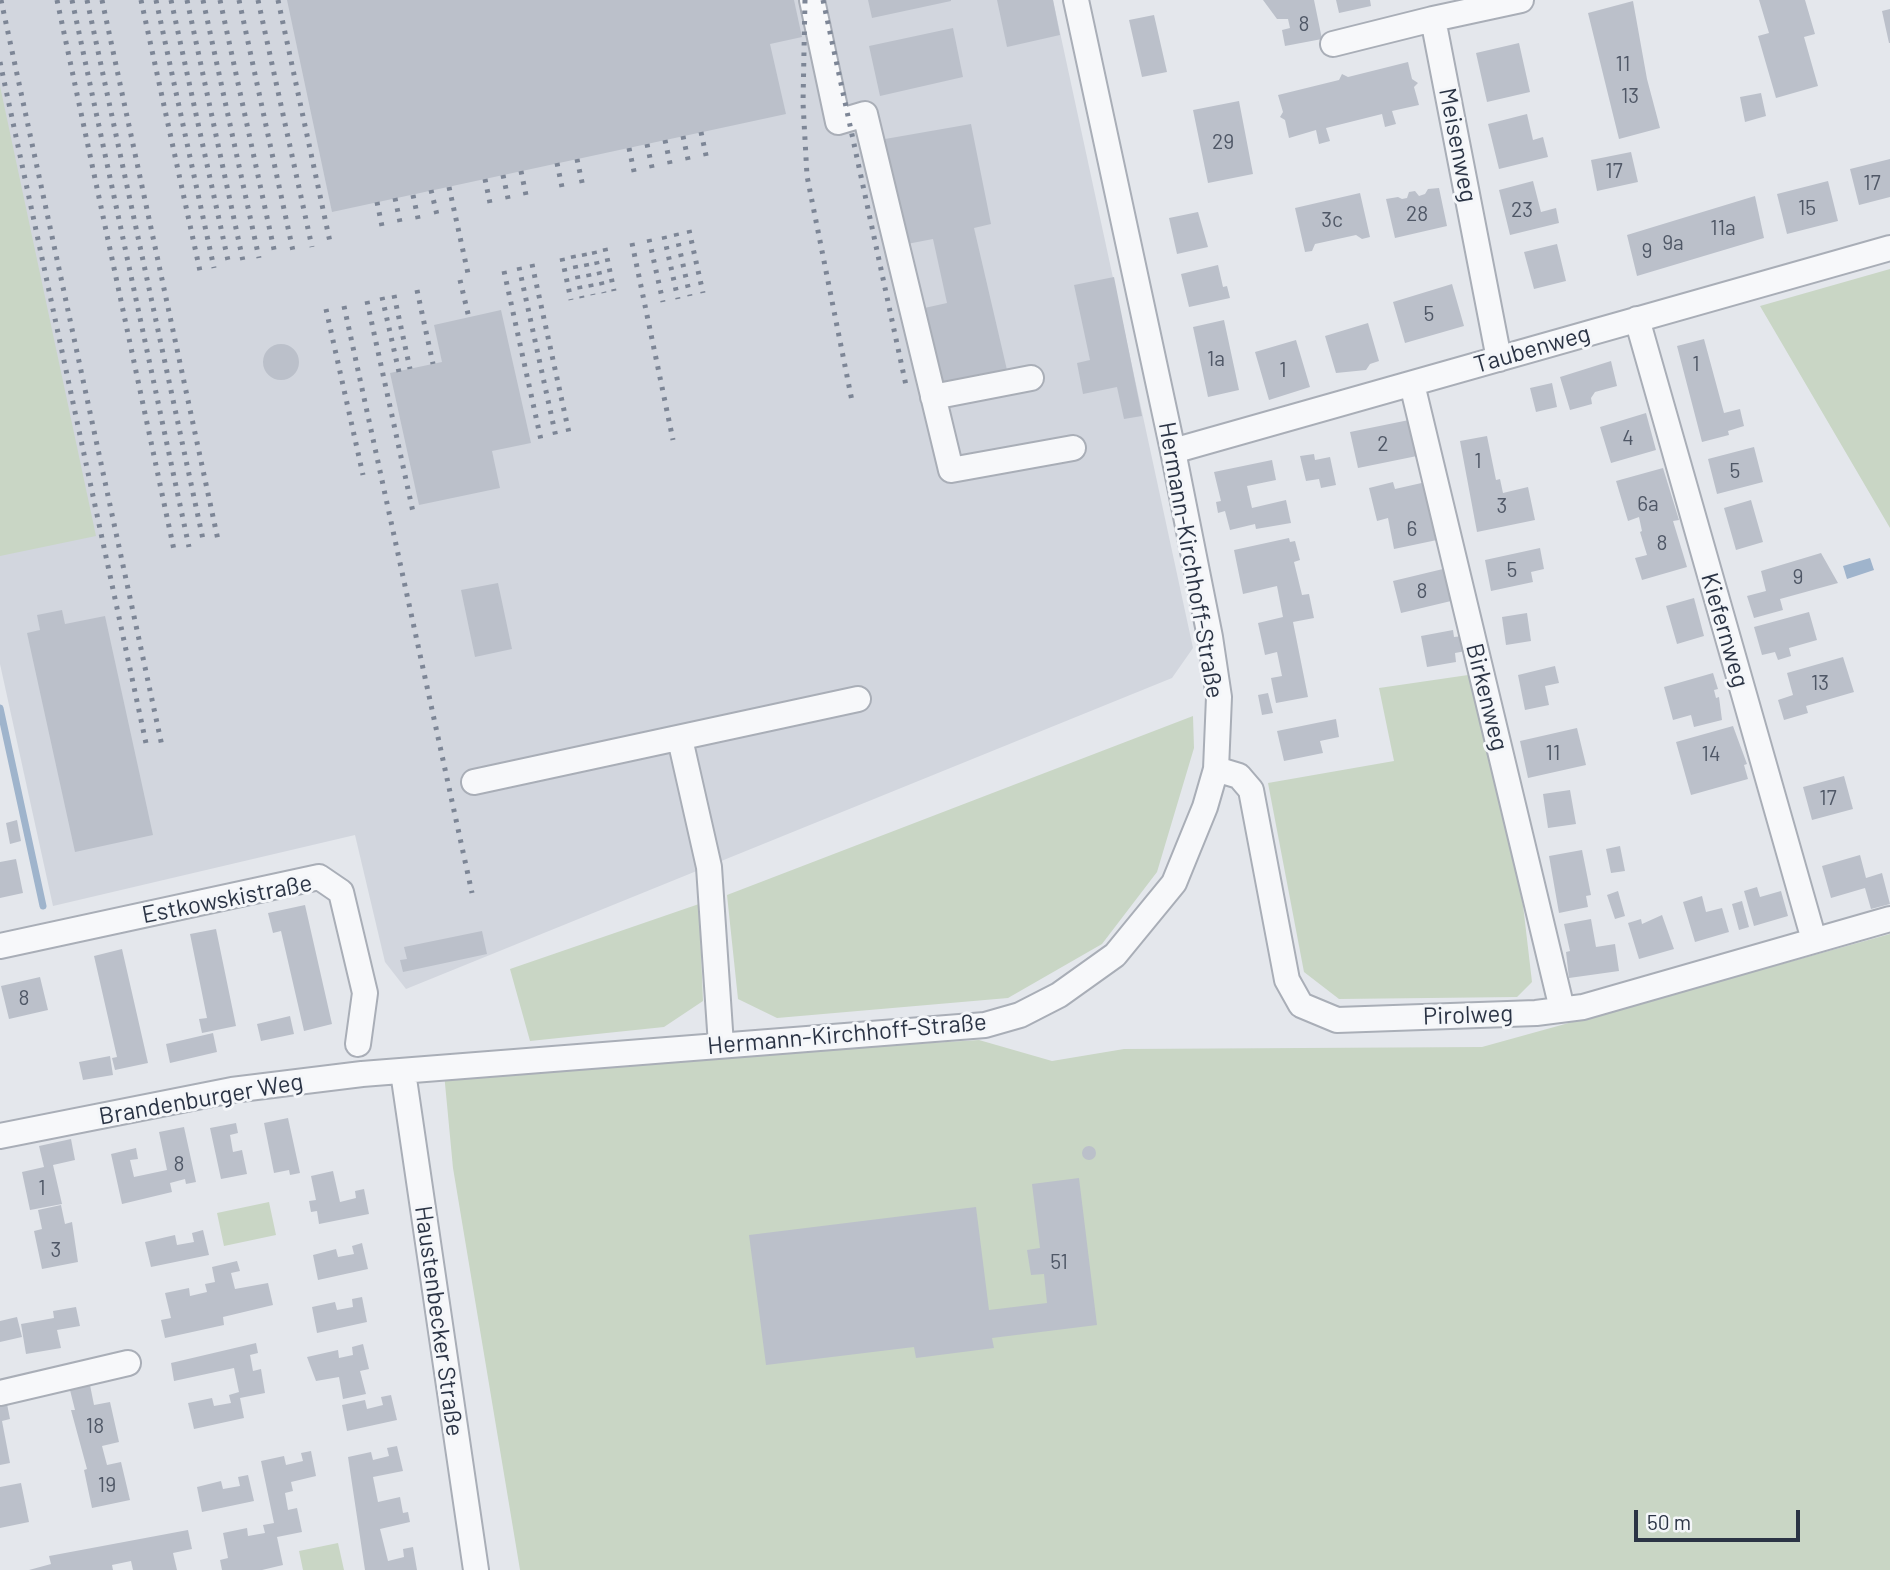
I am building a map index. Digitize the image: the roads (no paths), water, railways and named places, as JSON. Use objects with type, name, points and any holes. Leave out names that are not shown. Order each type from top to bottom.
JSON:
[{"type":"street","points":[[812,0],[838,122],[865,114],[951,470],[1073,448]]},
{"type":"street","name":"Hermann-Kirchhoff-Straße","points":[[403,1072],[985,1026],[1020,1015],[1059,995],[1115,955],[1174,883],[1205,807],[1216,769],[1219,697],[1174,451],[1076,0]]},
{"type":"street","points":[[1333,44],[1521,0]]},
{"type":"street","name":"Meisenweg","points":[[1433,19],[1499,359]]},
{"type":"street","name":"Taubenweg","points":[[1174,451],[1890,248]]},
{"type":"street","name":"Kiefernweg","points":[[1637,319],[1814,940]]},
{"type":"street","points":[[933,397],[1031,378]]},
{"type":"street","name":"Birkenweg","points":[[1412,384],[1562,1009]]},
{"type":"street","points":[[474,782],[858,699]]},
{"type":"street","points":[[680,739],[709,867],[722,1045]]},
{"type":"street","name":"Pirolweg","points":[[1216,769],[1239,776],[1251,790],[1287,980],[1301,1005],[1337,1020],[1583,1007],[1890,919]]},
{"type":"street","name":"Estkowskistraße","points":[[0,946],[319,877],[341,892],[365,993],[358,1044]]},
{"type":"street","name":"Brandenburger Weg","points":[[0,1136],[232,1090],[403,1072]]},
{"type":"street","name":"Haustenbecker Straße","points":[[403,1072],[476,1570]]},
{"type":"street","points":[[0,1393],[128,1363]]},
{"type":"water","points":[[1870,558],[1874,570],[1847,579],[1843,566]]},
{"type":"waterway","points":[[0,708],[43,906]]},
{"type":"railway","points":[[1,0],[162,746]]},
{"type":"railway","points":[[57,0],[174,550]]},
{"type":"railway","points":[[72,0],[189,547]]},
{"type":"railway","points":[[87,0],[204,544]]},
{"type":"railway","points":[[102,0],[218,540]]},
{"type":"railway","points":[[141,0],[200,271]]},
{"type":"railway","points":[[156,0],[214,268]]},
{"type":"railway","points":[[171,0],[229,265]]},
{"type":"railway","points":[[187,0],[243,261]]},
{"type":"railway","points":[[203,0],[259,258]]},
{"type":"railway","points":[[220,0],[275,254]]},
{"type":"railway","points":[[239,0],[293,251]]},
{"type":"railway","points":[[258,0],[312,247]]},
{"type":"railway","points":[[278,0],[330,242]]},
{"type":"railway","points":[[805,0],[803,103],[807,176],[852,401]]},
{"type":"railway","points":[[823,0],[907,390]]},
{"type":"railway","points":[[0,62],[147,748]]},
{"type":"railway","points":[[701,132],[707,160]]},
{"type":"railway","points":[[683,136],[689,164]]},
{"type":"railway","points":[[665,140],[671,168]]},
{"type":"railway","points":[[647,144],[653,172]]},
{"type":"railway","points":[[629,148],[635,176]]},
{"type":"railway","points":[[577,159],[583,187]]},
{"type":"railway","points":[[557,163],[563,192]]},
{"type":"railway","points":[[521,171],[527,200]]},
{"type":"railway","points":[[503,175],[509,203]]},
{"type":"railway","points":[[485,179],[491,208]]},
{"type":"railway","points":[[449,187],[469,278]]},
{"type":"railway","points":[[431,190],[438,219]]},
{"type":"railway","points":[[413,195],[419,223]]},
{"type":"railway","points":[[395,198],[401,227]]},
{"type":"railway","points":[[377,202],[383,231]]},
{"type":"railway","points":[[689,230],[703,293]]},
{"type":"railway","points":[[676,233],[690,296]]},
{"type":"railway","points":[[664,236],[678,299]]},
{"type":"railway","points":[[649,239],[663,302]]},
{"type":"railway","points":[[632,243],[673,440]]},
{"type":"railway","points":[[605,248],[614,291]]},
{"type":"railway","points":[[594,251],[604,293]]},
{"type":"railway","points":[[584,253],[593,295]]},
{"type":"railway","points":[[573,255],[582,298]]},
{"type":"railway","points":[[562,258],[571,300]]},
{"type":"railway","points":[[532,264],[569,433]]},
{"type":"railway","points":[[519,267],[556,437]]},
{"type":"railway","points":[[504,271],[541,440]]},
{"type":"railway","points":[[460,280],[469,318]]},
{"type":"railway","points":[[417,290],[433,364]]},
{"type":"railway","points":[[394,295],[410,369]]},
{"type":"railway","points":[[382,297],[399,372]]},
{"type":"railway","points":[[367,301],[413,512]]},
{"type":"railway","points":[[344,306],[472,893]]},
{"type":"railway","points":[[326,309],[363,475]]}]
